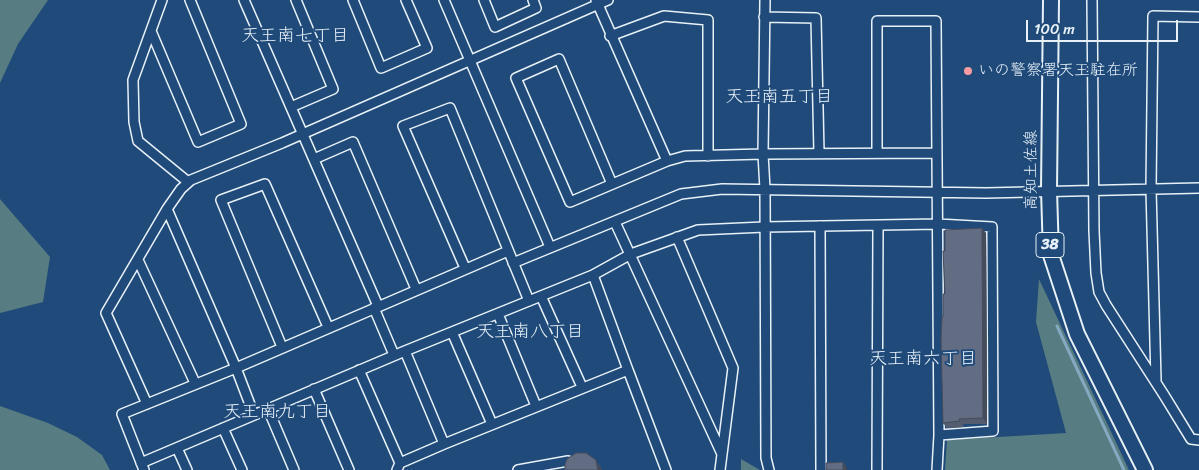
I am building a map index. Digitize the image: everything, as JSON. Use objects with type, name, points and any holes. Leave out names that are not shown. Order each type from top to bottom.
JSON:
[{"type":"main road","name":"高知土佐線","points":[[1051,0],[1050,255],[1074,325],[1145,470]]},
{"type":"street","points":[[162,0],[133,80],[134,122],[138,141],[188,182]]},
{"type":"street","points":[[151,31],[198,142],[241,124],[190,0]]},
{"type":"street","points":[[244,0],[314,159],[394,355]]},
{"type":"street","points":[[292,107],[333,89],[296,0]]},
{"type":"street","points":[[352,0],[381,68],[426,48],[406,0]]},
{"type":"street","points":[[444,0],[550,247]]},
{"type":"street","points":[[484,0],[495,27],[536,8],[533,0]]},
{"type":"street","points":[[147,404],[106,313],[167,209],[188,182],[470,61],[597,2],[608,0]]},
{"type":"street","points":[[764,0],[762,154],[765,189],[766,458],[768,470]]},
{"type":"street","points":[[1092,0],[1094,231],[1099,292],[1191,439],[1199,440]]},
{"type":"street","points":[[597,2],[610,36],[667,161]]},
{"type":"street","points":[[610,36],[664,16],[708,20],[708,156]]},
{"type":"street","points":[[1156,382],[1151,189],[1153,16],[1199,17]]},
{"type":"street","points":[[764,17],[816,18],[820,154]]},
{"type":"street","points":[[877,153],[877,21],[936,21],[939,436],[937,470]]},
{"type":"street","points":[[612,184],[559,59],[516,78],[570,202],[667,161],[685,156],[936,153]]},
{"type":"street","points":[[465,268],[404,126],[450,108],[530,301]]},
{"type":"street","points":[[314,159],[353,142],[416,289]]},
{"type":"street","points":[[282,347],[221,200],[265,184],[328,327]]},
{"type":"street","points":[[513,263],[681,194],[722,189],[986,193],[1049,190],[1199,188]]},
{"type":"street","points":[[167,209],[254,414]]},
{"type":"street","points":[[615,222],[722,454]]},
{"type":"street","points":[[508,251],[236,368],[122,414],[142,466],[177,448],[254,414],[593,275],[631,254],[698,230],[938,224],[992,227],[993,431],[939,436]]},
{"type":"street","points":[[820,226],[821,470]]},
{"type":"street","points":[[877,470],[878,226]]},
{"type":"street","points":[[677,237],[733,368],[720,470]]},
{"type":"street","points":[[138,260],[195,384]]},
{"type":"street","points":[[593,275],[666,470]]},
{"type":"street","points":[[541,296],[582,388]]},
{"type":"street","points":[[498,314],[536,406]]},
{"type":"street","points":[[452,332],[492,424]]},
{"type":"street","points":[[405,351],[444,444]]},
{"type":"street","points":[[359,370],[399,467],[444,444],[628,370]]},
{"type":"street","points":[[314,389],[349,470]]},
{"type":"street","points":[[268,409],[294,470]]},
{"type":"street","points":[[223,428],[242,470]]},
{"type":"street","points":[[177,448],[187,470]]},
{"type":"street","points":[[518,470],[568,461]]},
{"type":"green space","points":[[0,0],[48,0],[18,44],[0,83]]},
{"type":"green space","points":[[0,199],[50,257],[43,302],[0,313]]},
{"type":"green space","points":[[1039,279],[1129,470],[945,470],[947,440],[1066,433],[1036,322]]},
{"type":"green space","points":[[0,406],[48,423],[77,437],[102,455],[110,470],[0,470]]},
{"type":"green space","points":[[741,459],[760,470],[741,470]]},
{"type":"building","points":[[982,228],[983,418],[959,419],[960,421],[943,423],[941,339],[943,294],[945,294],[943,251],[945,251],[945,230]]},
{"type":"building","points":[[576,453],[586,453],[596,460],[598,470],[565,470],[567,459]]},
{"type":"building","points":[[843,462],[843,470],[826,470],[826,463]]},
{"type":"waterway","points":[[1057,326],[1124,470]]},
{"type":"place","name":"いの警察署天王駐在所","points":[[968,71]]},
{"type":"district","name":"天王南七丁目","points":[[295,36]]},
{"type":"district","name":"天王南五丁目","points":[[779,97]]},
{"type":"district","name":"天王南八丁目","points":[[530,332]]},
{"type":"district","name":"天王南六丁目","points":[[923,359]]},
{"type":"district","name":"天王南九丁目","points":[[277,412]]}]
